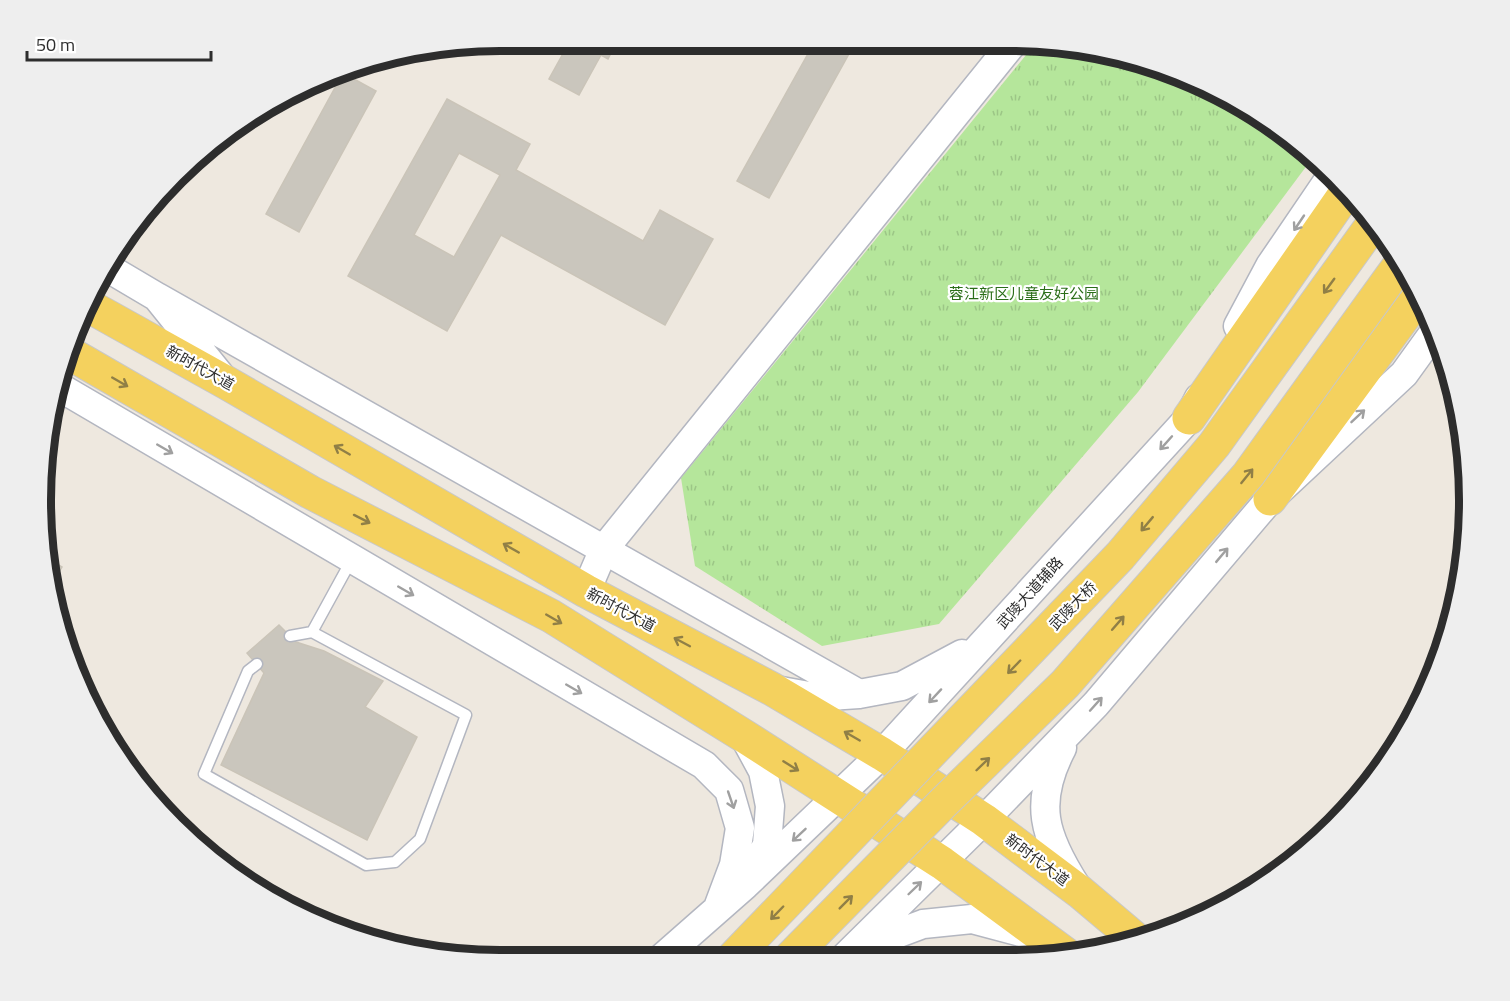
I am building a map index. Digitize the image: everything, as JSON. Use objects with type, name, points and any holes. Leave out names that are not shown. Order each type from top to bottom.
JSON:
[{"type":"main road","points":[[1189,418],[1342,199]]},
{"type":"main road","name":"武陵大桥","points":[[741,950],[1120,556],[1214,445],[1368,230]]},
{"type":"main road","points":[[798,950],[1065,684],[1088,658],[1248,475],[1396,271]]},
{"type":"main road","points":[[1270,499],[1414,304]]},
{"type":"main road","name":"新时代大道","points":[[93,310],[226,383],[586,591],[772,689],[882,754],[984,820],[1080,892],[1130,934]]},
{"type":"main road","points":[[75,356],[310,492],[551,616],[942,862],[1057,947]]},
{"type":"street","points":[[586,591],[604,549],[1006,51]]},
{"type":"street","name":"武陵大道辅路","points":[[671,950],[745,885],[882,754],[1189,418],[1270,266],[1327,183]]},
{"type":"street","points":[[114,271],[859,694]]},
{"type":"street","points":[[157,297],[226,383]]},
{"type":"street","points":[[851,950],[984,820],[1096,704],[1270,499],[1404,374],[1429,339]]},
{"type":"street","points":[[65,390],[704,765],[729,790],[740,828],[734,865],[717,909]]},
{"type":"street","points":[[213,478],[310,492]]},
{"type":"street","points":[[772,689],[814,697],[859,694],[902,686],[935,670],[984,638],[1006,619]]},
{"type":"street","points":[[1073,728],[1053,765],[1044,798],[1048,833],[1059,859],[1080,892]]},
{"type":"street","points":[[744,736],[763,771],[770,806],[767,845],[745,885]]},
{"type":"street","points":[[866,950],[884,939],[923,924],[972,919],[1057,947]]},
{"type":"lane","points":[[312,632],[352,559]]},
{"type":"lane","points":[[257,664],[248,671],[204,774],[366,865],[395,862],[420,839],[466,715],[312,632],[290,636]]},
{"type":"green space","name":"蓉江新区儿童友好公园","points":[[1029,52],[1068,55],[1126,66],[1182,85],[1234,111],[1283,144],[1308,165],[1138,392],[939,624],[822,646],[695,566],[681,478]]},
{"type":"building","points":[[564,51],[612,51],[608,59],[601,55],[579,95],[549,79]]},
{"type":"building","points":[[810,51],[851,51],[769,198],[737,181]]},
{"type":"building","points":[[350,77],[376,91],[299,232],[266,214],[338,81]]},
{"type":"building","points":[[447,99],[530,144],[516,170],[643,241],[660,210],[713,239],[665,325],[501,235],[447,331],[348,276]],"holes":[[[459,153],[500,175],[454,257],[414,235]]]},
{"type":"building","points":[[56,563],[62,567],[58,574]]},
{"type":"building","points":[[279,625],[296,642],[324,651],[383,681],[365,707],[417,737],[367,840],[221,765],[264,673],[247,653]]}]
